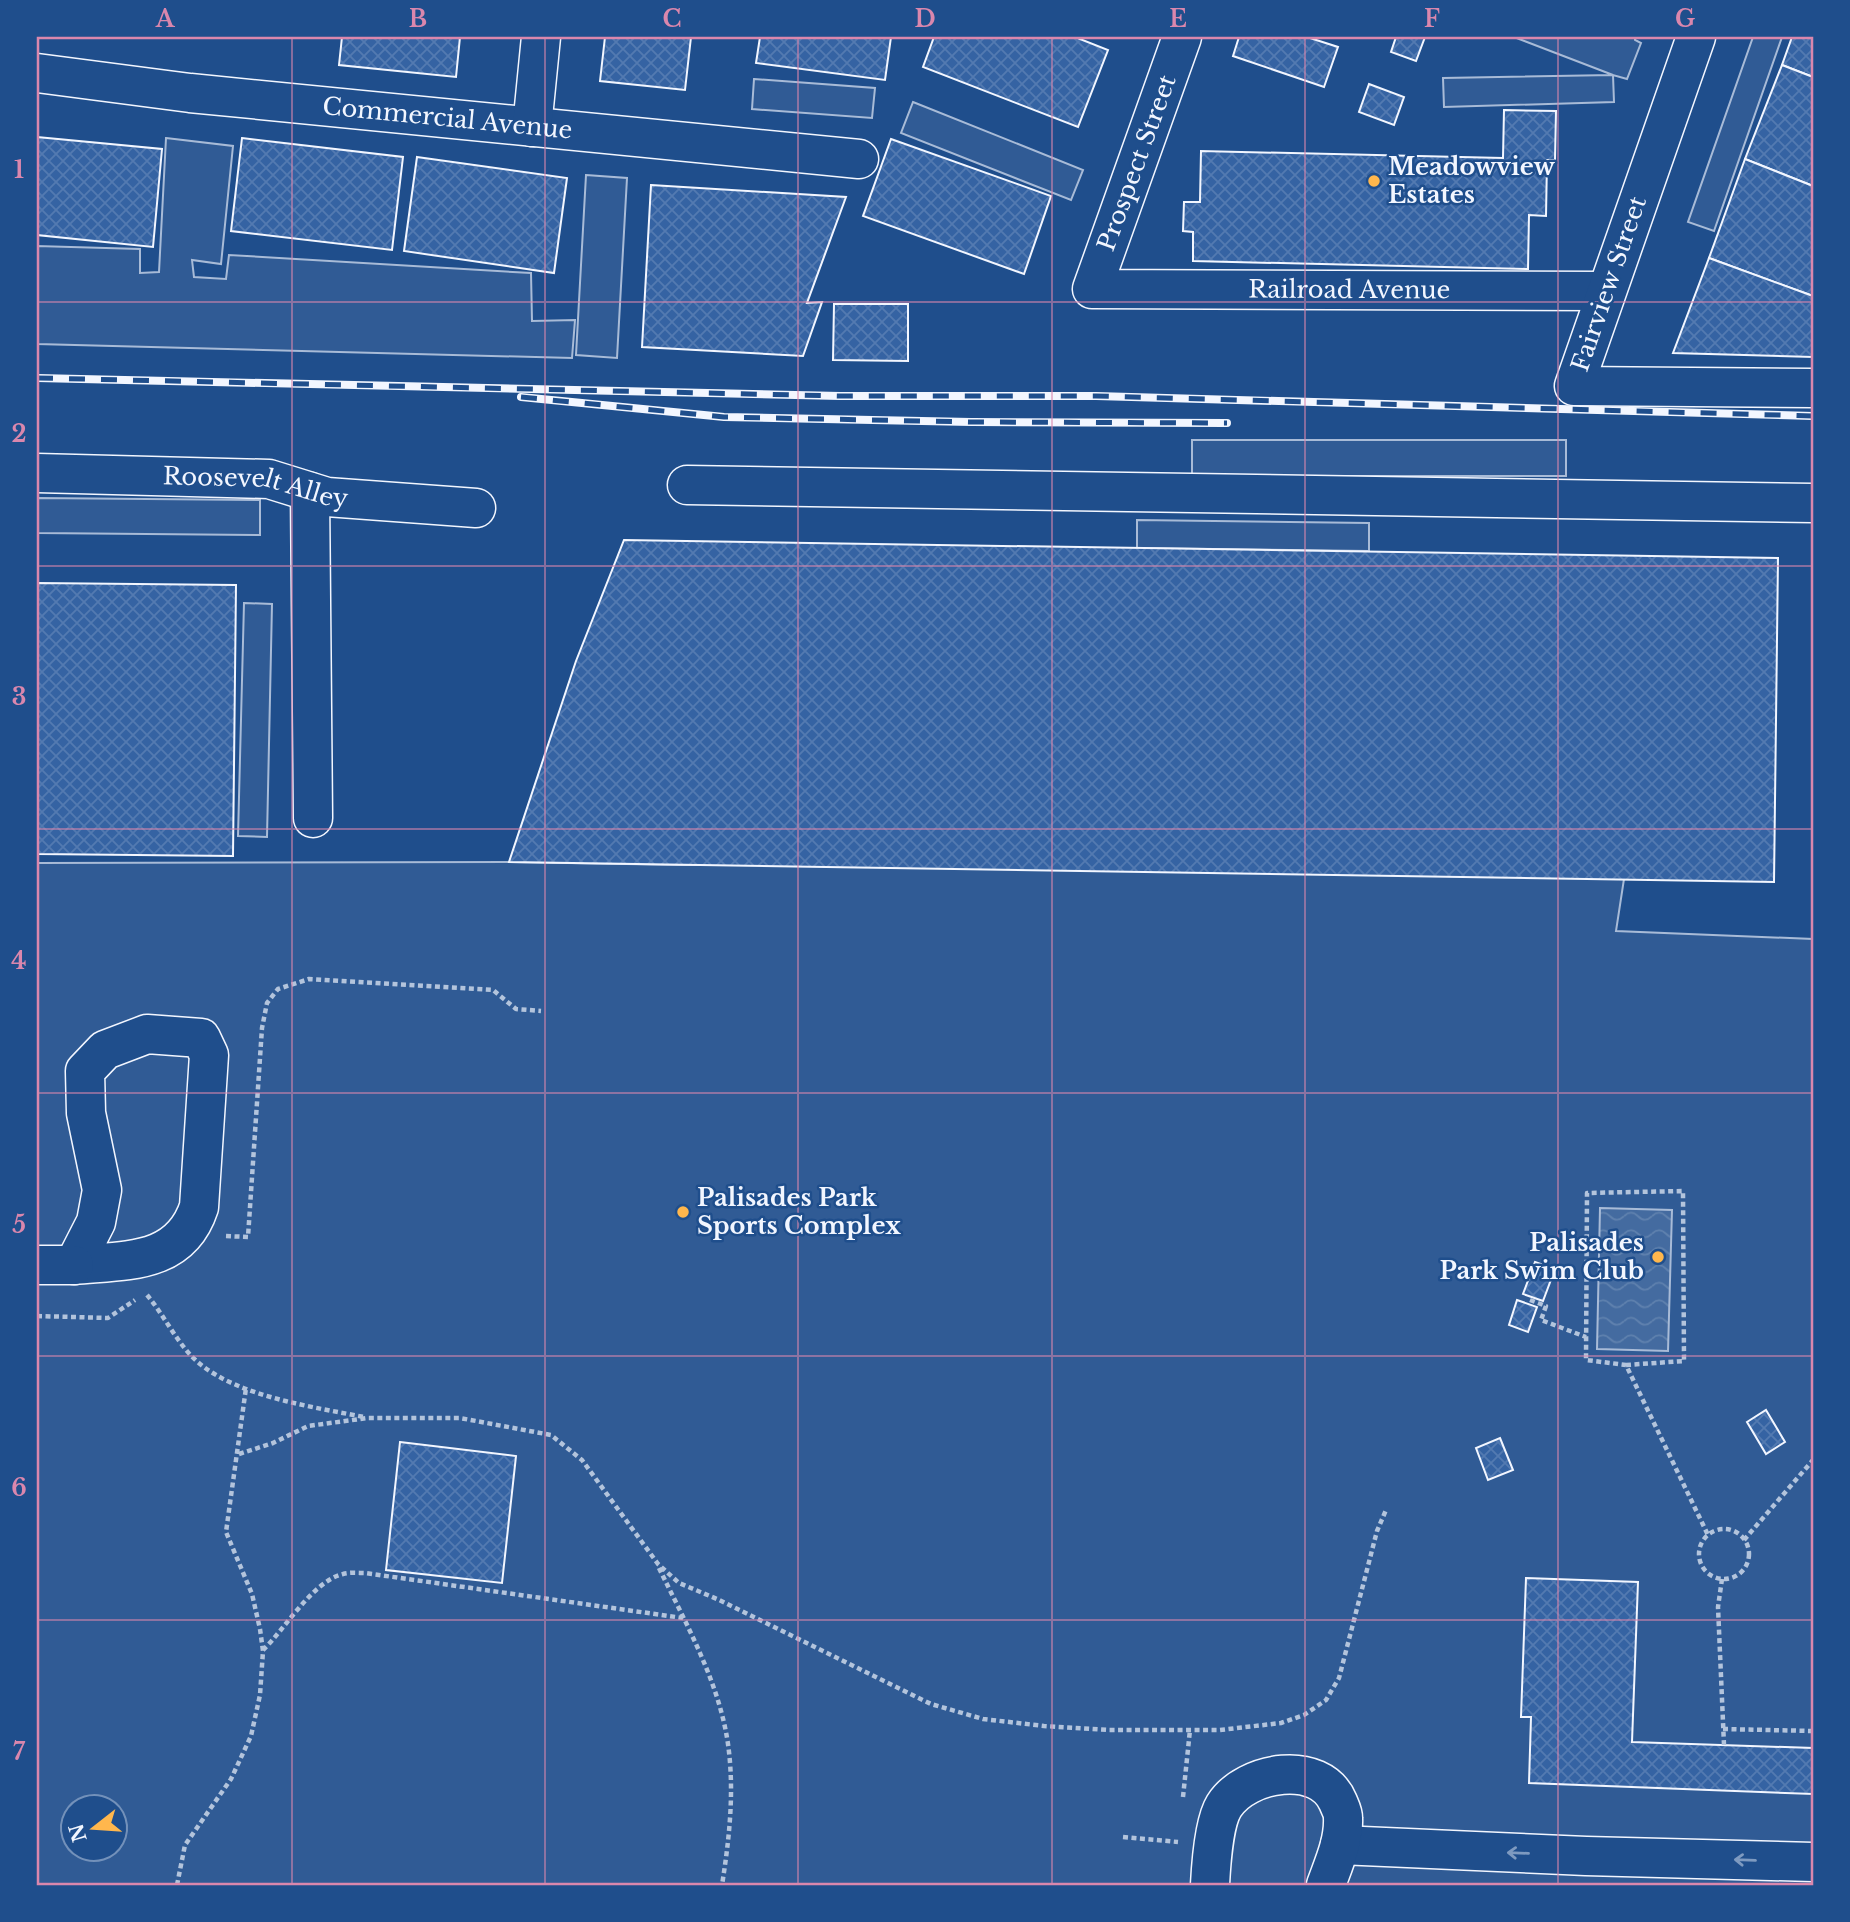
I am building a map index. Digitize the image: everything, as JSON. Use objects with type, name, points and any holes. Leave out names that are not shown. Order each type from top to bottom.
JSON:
[{"type":"street","points":[[532,127],[541,37]]},
{"type":"street","name":"Prospect Street","points":[[1092,289],[1182,37]]},
{"type":"street","name":"Fairview Street","points":[[1696,37],[1574,386],[1813,388]]},
{"type":"street","name":"Commercial Avenue","points":[[37,74],[190,93],[859,159]]},
{"type":"street","name":"Railroad Avenue","points":[[1092,289],[1606,290]]},
{"type":"street","name":"Roosevelt Alley","points":[[37,473],[269,479],[327,497],[476,508]]},
{"type":"street","points":[[687,485],[1813,503]]},
{"type":"street","points":[[310,492],[313,818]]},
{"type":"street","points":[[37,1265],[74,1265],[131,1259],[160,1253],[181,1240],[194,1221],[199,1207],[209,1055],[201,1038],[148,1034],[105,1050],[85,1071],[86,1113],[102,1190],[96,1222],[74,1265]]},
{"type":"street","points":[[1210,1885],[1213,1845],[1223,1806],[1242,1787],[1277,1774],[1313,1777],[1334,1792],[1343,1815],[1340,1845],[1326,1885]]},
{"type":"street","points":[[1340,1845],[1813,1862]]},
{"type":"path","points":[[222,1236],[248,1237],[262,1028],[267,1003],[278,989],[309,979],[493,990],[516,1009],[541,1011]]},
{"type":"path","points":[[1683,1191],[1684,1361],[1626,1364],[1586,1360],[1587,1193],[1683,1191]]},
{"type":"path","points":[[37,1316],[108,1318],[153,1288]]},
{"type":"path","points":[[145,1292],[198,1363],[221,1377],[246,1388],[296,1403],[368,1418]]},
{"type":"path","points":[[1530,1300],[1546,1306],[1541,1320],[1586,1337]]},
{"type":"path","points":[[1626,1364],[1707,1535]]},
{"type":"path","points":[[177,1885],[185,1845],[232,1779],[251,1735],[260,1695],[262,1651],[252,1594],[226,1532],[239,1454],[246,1388]]},
{"type":"path","points":[[239,1454],[272,1443],[308,1426],[368,1418],[460,1418],[551,1435],[582,1460],[658,1564],[718,1700],[729,1750],[731,1793],[722,1885]]},
{"type":"path","points":[[1744,1540],[1813,1460]]},
{"type":"path","points":[[658,1564],[679,1583],[931,1704],[983,1718],[1044,1726],[1109,1730],[1251,1728],[1281,1723],[1304,1715],[1326,1700],[1339,1678],[1377,1531],[1385,1510]]},
{"type":"path","points":[[1723,1529],[1738,1534],[1744,1540],[1749,1555],[1744,1570],[1730,1578],[1722,1579],[1713,1577],[1701,1566],[1700,1549],[1707,1535],[1723,1529]]},
{"type":"path","points":[[262,1651],[318,1589],[334,1577],[345,1573],[365,1573],[683,1618]]},
{"type":"path","points":[[1722,1579],[1718,1607],[1724,1745]]},
{"type":"path","points":[[1723,1728],[1813,1731]]},
{"type":"path","points":[[1123,1837],[1213,1845]]},
{"type":"shaded area","points":[[1514,37],[1635,37],[1635,40],[1641,43],[1627,79]]},
{"type":"shaded area","points":[[1753,37],[1782,37],[1714,231],[1688,222]]},
{"type":"shaded area","points":[[1613,75],[1614,102],[1444,107],[1443,78]]},
{"type":"shaded area","points":[[754,79],[875,88],[872,118],[752,109]]},
{"type":"shaded area","points":[[913,102],[1083,170],[1071,200],[901,133]]},
{"type":"shaded area","points":[[166,138],[233,146],[221,264],[192,260],[194,277],[226,279],[229,255],[531,273],[532,321],[575,320],[572,358],[37,344],[37,246],[140,249],[140,273],[159,272]]},
{"type":"shaded area","points":[[586,175],[627,178],[617,358],[576,355]]},
{"type":"shaded area","points":[[1192,440],[1566,440],[1566,476],[1192,476]]},
{"type":"shaded area","points":[[37,498],[260,500],[260,535],[37,533]]},
{"type":"shaded area","points":[[1137,520],[1369,523],[1369,551],[1137,548]]},
{"type":"shaded area","points":[[244,603],[272,604],[267,837],[238,836]]},
{"type":"shaded area","name":"Palisades Park Sports Complex","points":[[37,863],[1626,866],[1616,931],[1813,939],[1813,1885],[37,1885]]},
{"type":"water","points":[[1600,1208],[1672,1210],[1668,1351],[1597,1349]]},
{"type":"building","points":[[342,37],[460,37],[456,77],[339,65]]},
{"type":"building","points":[[605,37],[691,37],[685,90],[600,81]]},
{"type":"building","points":[[760,37],[891,37],[885,80],[756,63]]},
{"type":"building","points":[[934,37],[1075,37],[1108,50],[1078,127],[923,67]]},
{"type":"building","points":[[1239,37],[1307,37],[1338,47],[1324,87],[1233,56]]},
{"type":"building","points":[[1396,37],[1425,37],[1416,61],[1391,52]]},
{"type":"building","points":[[1792,37],[1813,37],[1813,77],[1782,65]]},
{"type":"building","points":[[1782,65],[1813,77],[1813,186],[1745,159]]},
{"type":"building","points":[[1369,84],[1404,97],[1394,125],[1359,112]]},
{"type":"building","name":"Meadowview Estates","points":[[1504,110],[1556,111],[1555,160],[1547,160],[1546,216],[1529,215],[1528,269],[1193,261],[1193,232],[1183,231],[1184,202],[1200,202],[1201,151],[1503,158]]},
{"type":"building","points":[[37,137],[162,149],[153,247],[37,235]]},
{"type":"building","points":[[242,138],[403,157],[392,250],[231,231]]},
{"type":"building","points":[[891,139],[1051,196],[1024,274],[863,216]]},
{"type":"building","points":[[417,157],[567,178],[554,273],[404,251]]},
{"type":"building","points":[[1745,159],[1813,186],[1813,296],[1709,258]]},
{"type":"building","points":[[651,185],[846,197],[807,303],[822,302],[803,356],[642,347]]},
{"type":"building","points":[[1709,258],[1813,296],[1813,357],[1673,353]]},
{"type":"building","points":[[834,304],[908,304],[908,361],[833,360]]},
{"type":"building","points":[[624,540],[1778,558],[1774,882],[509,862],[576,661]]},
{"type":"building","points":[[37,583],[236,585],[233,856],[37,854]]},
{"type":"building","points":[[1535,1262],[1555,1269],[1543,1301],[1523,1294]]},
{"type":"building","points":[[1517,1300],[1537,1307],[1528,1332],[1509,1325]]},
{"type":"building","points":[[1766,1410],[1785,1442],[1766,1454],[1747,1422]]},
{"type":"building","points":[[1500,1438],[1513,1470],[1488,1480],[1476,1448]]},
{"type":"building","points":[[400,1442],[516,1456],[502,1583],[386,1570]]},
{"type":"building","points":[[1526,1578],[1638,1582],[1632,1742],[1813,1748],[1813,1794],[1529,1783],[1531,1717],[1521,1717]]},
{"type":"railway","points":[[37,378],[840,396],[1096,396],[1813,416]]},
{"type":"railway","points":[[521,397],[724,417],[1227,423]]},
{"type":"place","name":"Meadowview Estates","points":[[1374,181]]},
{"type":"place","name":"Palisades Park Sports Complex","points":[[683,1212]]},
{"type":"place","name":"Palisades Park Swim Club","points":[[1658,1257]]}]
